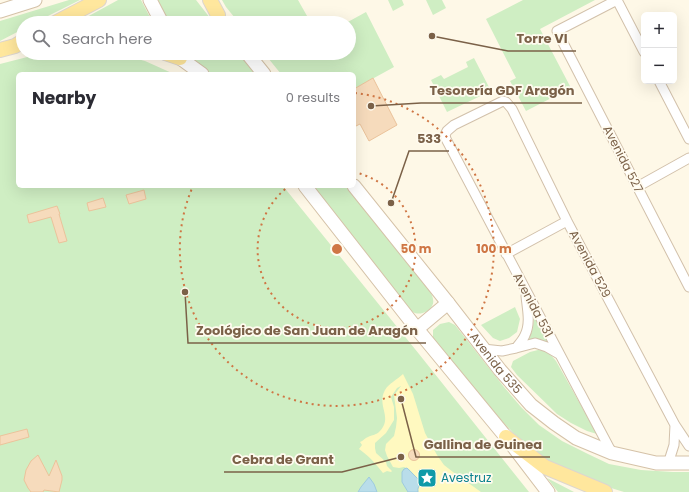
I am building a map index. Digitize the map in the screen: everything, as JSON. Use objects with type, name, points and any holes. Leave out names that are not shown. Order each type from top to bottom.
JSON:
[{"type":"main road","points":[[68,16],[99,0]]},
{"type":"main road","points":[[210,0],[219,16]]},
{"type":"main road","points":[[0,50],[16,45]]},
{"type":"main road","points":[[506,437],[545,467],[605,492]]},
{"type":"street","points":[[0,11],[35,0]]},
{"type":"street","points":[[150,0],[158,16]]},
{"type":"street","points":[[206,0],[219,16]]},
{"type":"street","points":[[617,0],[642,48]]},
{"type":"street","name":"Avenida 527","points":[[617,0],[557,31],[689,287]]},
{"type":"street","points":[[185,60],[200,72]]},
{"type":"street","points":[[253,60],[262,72]]},
{"type":"street","points":[[661,84],[689,140]]},
{"type":"street","name":"Avenida 529","points":[[445,135],[446,131],[454,125],[497,103],[503,101],[506,102],[512,109],[567,221],[675,425],[689,446]]},
{"type":"street","name":"Avenida 531","points":[[445,135],[506,254],[612,453]]},
{"type":"street","points":[[637,186],[689,158]]},
{"type":"street","points":[[307,188],[417,329],[506,437],[548,492]]},
{"type":"street","name":"Avenida 535","points":[[356,188],[483,350],[532,405],[554,423],[576,438],[612,453],[656,463],[689,463]]},
{"type":"street","points":[[506,254],[567,221]]},
{"type":"street","points":[[516,348],[526,334],[528,324],[525,290]]},
{"type":"street","points":[[417,329],[448,304]]},
{"type":"street","points":[[483,350],[502,350],[535,343],[547,347],[559,354]]},
{"type":"street","points":[[668,464],[674,445],[675,425]]},
{"type":"green space","points":[[69,0],[80,0],[48,16],[16,16]]},
{"type":"green space","points":[[118,0],[141,0],[149,16],[89,16]]},
{"type":"green space","points":[[157,0],[196,0],[209,16],[165,16]]},
{"type":"green space","points":[[222,0],[298,0],[307,16],[233,16]]},
{"type":"green space","points":[[388,0],[402,0],[404,5],[393,11]]},
{"type":"green space","points":[[426,0],[442,0],[446,8],[433,15]]},
{"type":"green space","points":[[523,0],[595,0],[540,29],[571,88],[526,111],[510,81],[516,78],[486,19]]},
{"type":"green space","points":[[366,12],[394,67],[356,88],[356,72],[279,72],[270,60],[356,60],[356,18]]},
{"type":"green space","points":[[16,16],[16,33],[0,41],[0,21]]},
{"type":"green space","points":[[474,58],[491,91],[447,112],[431,80],[441,75],[444,79],[468,67],[466,62]]},
{"type":"green space","points":[[16,60],[141,60],[170,72],[16,72],[16,188],[285,188],[529,492],[0,492],[0,64]]},
{"type":"green space","points":[[190,60],[244,60],[253,72],[205,72]]},
{"type":"green space","points":[[313,188],[348,188],[430,291],[433,300],[433,304],[429,310],[418,314],[413,312],[404,303]]},
{"type":"green space","points":[[515,307],[520,319],[517,332],[509,338],[500,341],[493,338],[481,325]]},
{"type":"green space","points":[[534,317],[549,343],[532,339],[526,340],[533,327]]},
{"type":"green space","points":[[449,322],[455,325],[504,387],[539,425],[562,441],[609,464],[641,470],[689,472],[689,492],[624,492],[566,471],[544,458],[521,441],[502,421],[433,338],[433,330],[440,324]]},
{"type":"green space","points":[[538,350],[546,352],[556,361],[597,434],[571,423],[557,414],[517,375],[511,367],[513,361],[530,352]]},
{"type":"green space","points":[[547,478],[574,492],[558,492]]},
{"type":"sand","points":[[403,374],[413,394],[425,433],[437,455],[444,465],[481,492],[418,492],[420,481],[409,469],[404,467],[393,467],[385,450],[386,444],[394,436],[397,418],[394,395],[401,386],[397,388],[391,397],[394,407],[394,420],[386,433],[375,443],[376,453],[386,462],[387,466],[392,471],[383,473],[366,454],[359,449],[362,445],[360,442],[367,437],[378,433],[383,427],[385,417],[382,401],[385,390]]},
{"type":"water","points":[[407,468],[420,481],[418,492],[408,492],[402,482],[402,472]]},
{"type":"water","points":[[369,477],[377,492],[358,492],[361,487]]},
{"type":"building","points":[[373,78],[397,125],[369,141],[360,124],[356,126],[356,88]]},
{"type":"building","points":[[144,190],[146,199],[129,204],[126,195]]},
{"type":"building","points":[[103,198],[106,207],[89,211],[87,203]]},
{"type":"building","points":[[57,206],[67,241],[59,243],[51,217],[29,223],[27,215]]},
{"type":"building","points":[[27,429],[29,437],[0,445],[0,436]]},
{"type":"building","points":[[412,450],[416,450],[418,451],[418,459],[412,460],[409,457],[409,453]]},
{"type":"building","points":[[38,455],[49,476],[56,460],[62,476],[59,492],[44,490],[43,492],[31,492],[28,488],[24,480],[26,470],[31,461]]},
{"type":"place","name":"Torre VI","points":[[432,36]]},
{"type":"place","name":"Tesorería GDF Aragón","points":[[371,106]]},
{"type":"place","name":"533","points":[[391,203]]},
{"type":"place","name":"Zoológico de San Juan de Aragón","points":[[185,292]]},
{"type":"place","name":"Gallina de Guinea","points":[[401,399]]},
{"type":"place","name":"Cebra de Grant","points":[[401,457]]},
{"type":"place","name":"Avestruz","points":[[427,478]]}]
